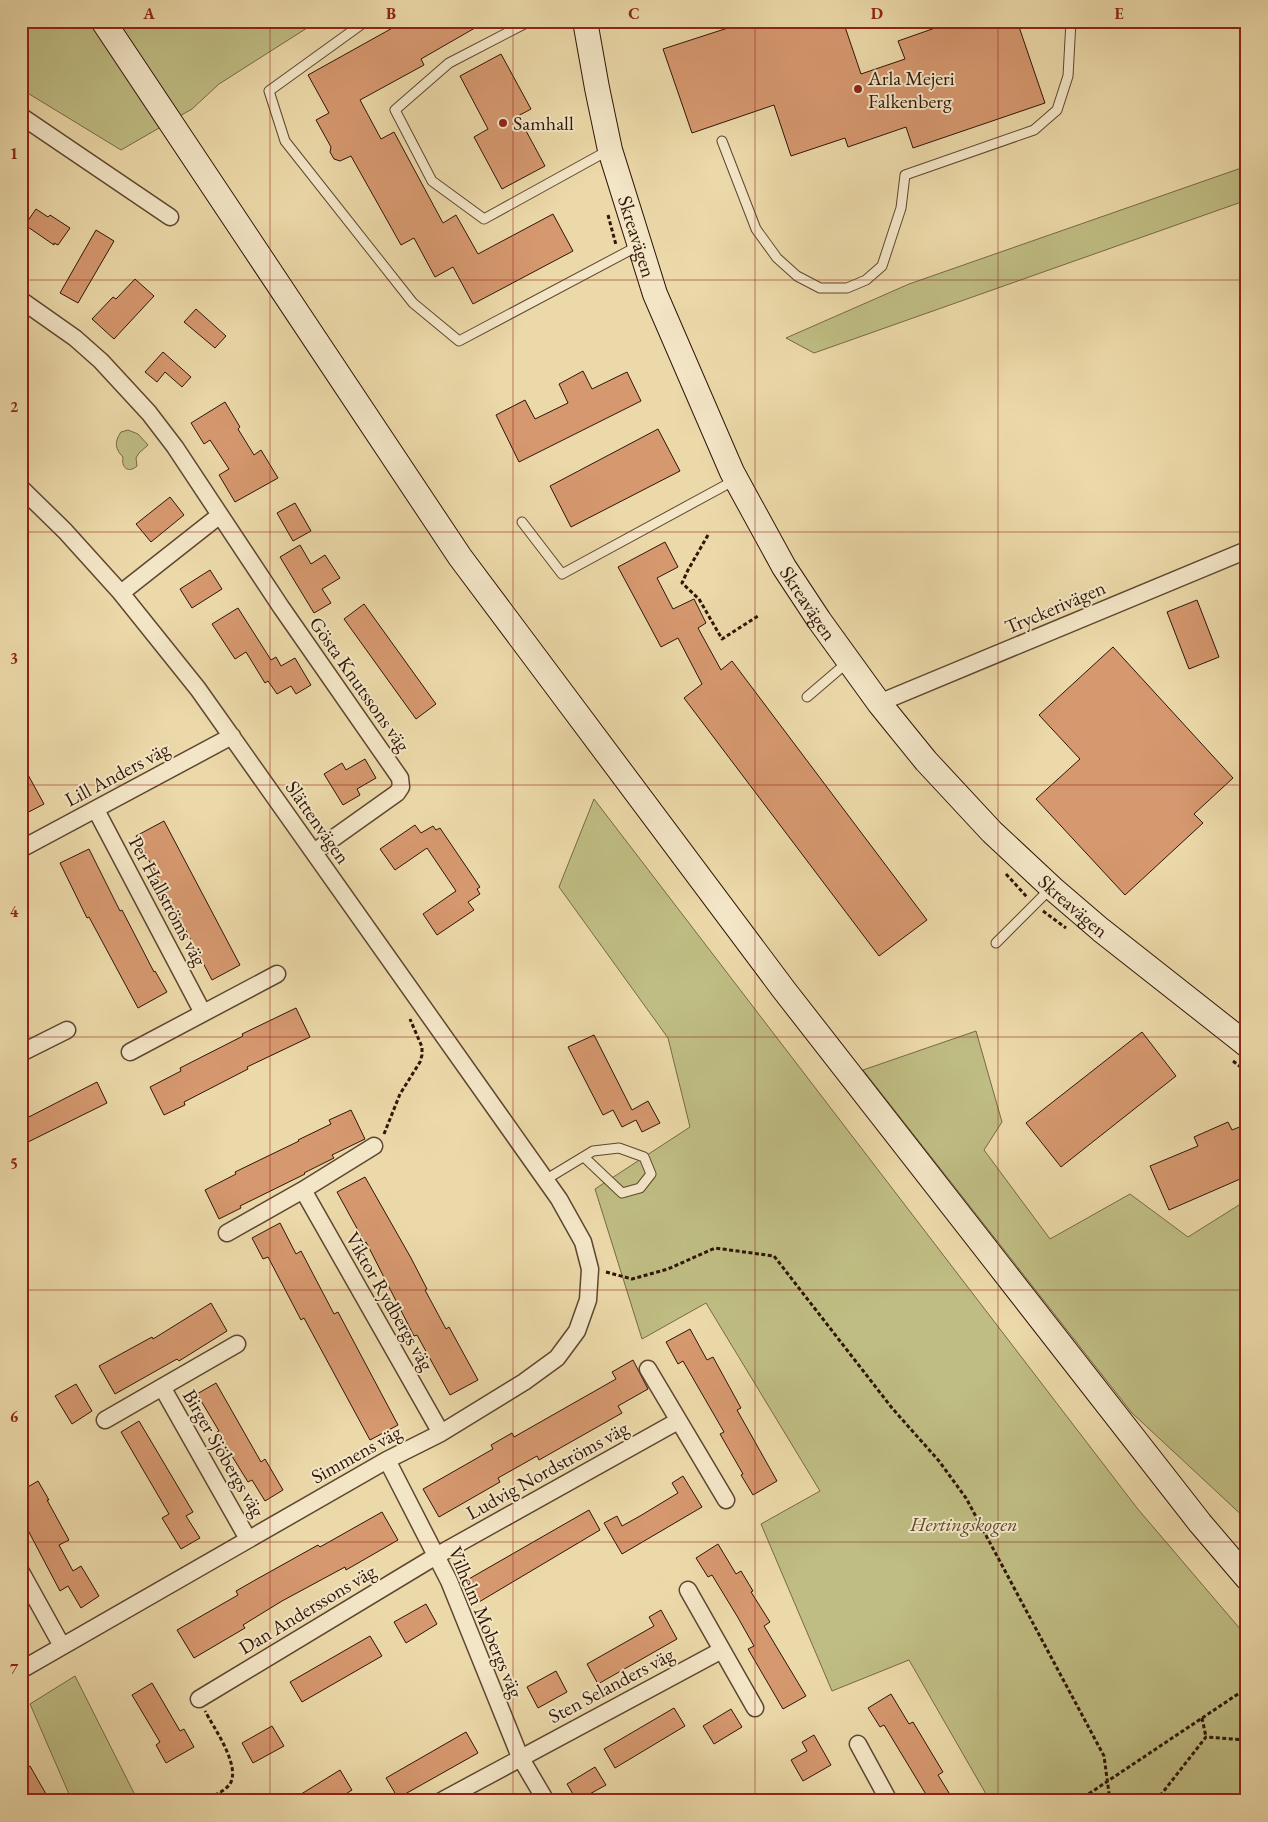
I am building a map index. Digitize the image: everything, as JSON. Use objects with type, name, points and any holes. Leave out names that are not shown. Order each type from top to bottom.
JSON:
[{"type":"main road","points":[[103,21],[460,557],[784,990],[1200,1524],[1247,1578]]},
{"type":"main road","name":"Skreavägen","points":[[585,21],[610,150],[656,294],[736,480],[784,566],[819,620],[879,703],[926,761],[985,825],[1043,896],[1101,930],[1239,1053]]},
{"type":"street","points":[[21,116],[170,217]]},
{"type":"street","name":"Gösta Knutssons väg","points":[[21,300],[75,338],[101,361],[176,447],[281,607],[400,778],[401,787],[397,793],[314,852]]},
{"type":"street","name":"Slättenvägen","points":[[21,488],[65,531],[121,594],[198,688],[559,1199]]},
{"type":"street","points":[[121,594],[220,514]]},
{"type":"street","name":"Tryckerivägen","points":[[879,703],[1247,550]]},
{"type":"street","name":"Lill Anders väg","points":[[21,849],[232,736]]},
{"type":"street","name":"Per Hallströms väg","points":[[96,810],[203,1013]]},
{"type":"street","points":[[130,1052],[277,974]]},
{"type":"street","points":[[21,1053],[67,1030]]},
{"type":"street","points":[[227,1233],[303,1190],[374,1146]]},
{"type":"street","name":"Viktor Rydbergs väg","points":[[303,1190],[441,1433]]},
{"type":"street","name":"Simmens väg","points":[[21,1670],[387,1460],[441,1433],[524,1382],[557,1358],[577,1331],[588,1300],[590,1269],[583,1242],[559,1199]]},
{"type":"street","name":"Birger Sjöbergs väg","points":[[105,1420],[236,1344]]},
{"type":"street","points":[[648,1369],[726,1500]]},
{"type":"street","name":"Birger Sjöbergs väg","points":[[162,1387],[248,1539]]},
{"type":"street","name":"Ludvig Nordströms väg","points":[[436,1556],[678,1421]]},
{"type":"street","name":"Vilhelm Mobergs väg","points":[[387,1460],[449,1581],[520,1757],[546,1801]]},
{"type":"street","name":"Dan Anderssons väg","points":[[199,1698],[436,1556]]},
{"type":"street","points":[[21,1572],[62,1646]]},
{"type":"street","points":[[688,1590],[755,1708]]},
{"type":"street","name":"Sten Selanders väg","points":[[441,1801],[722,1650]]},
{"type":"street","points":[[858,1744],[883,1799]]},
{"type":"lane","points":[[366,21],[269,91],[285,141],[413,303],[459,341],[640,244]]},
{"type":"lane","points":[[722,140],[756,229],[776,258],[797,276],[820,288],[847,288],[866,280],[882,266],[901,208],[905,175],[1034,130],[1057,110],[1068,76],[1071,21]]},
{"type":"lane","points":[[526,22],[449,63],[395,110],[432,181],[484,219],[610,150]]},
{"type":"lane","points":[[522,522],[562,574],[736,480]]},
{"type":"lane","points":[[807,697],[849,661]]},
{"type":"lane","points":[[996,943],[1043,896]]},
{"type":"lane","points":[[545,1180],[584,1157],[593,1152],[619,1148],[644,1157],[651,1174],[640,1188],[622,1193],[584,1157]]},
{"type":"path","points":[[608,214],[620,256]]},
{"type":"path","points":[[708,535],[682,583],[700,600],[722,639],[758,616]]},
{"type":"path","points":[[1000,868],[1043,896],[1066,929]]},
{"type":"path","points":[[374,1146],[384,1134],[400,1094],[420,1062],[422,1055],[420,1042],[406,1010]]},
{"type":"path","points":[[1239,1053],[1247,1072]]},
{"type":"path","points":[[590,1269],[632,1279],[668,1270],[715,1248],[774,1256],[892,1408],[939,1460],[966,1498],[1104,1756],[1110,1801]]},
{"type":"path","points":[[1078,1801],[1247,1688]]},
{"type":"path","points":[[199,1698],[233,1767],[233,1778],[230,1783],[219,1793],[203,1801]]},
{"type":"path","points":[[1156,1801],[1206,1737],[1202,1718]]},
{"type":"path","points":[[1206,1737],[1247,1740]]},
{"type":"path","points":[[219,1793],[223,1801]]},
{"type":"green space","points":[[21,21],[318,21],[219,84],[192,109],[121,150],[21,89]]},
{"type":"green space","points":[[1247,166],[1247,200],[814,353],[786,338],[909,284]]},
{"type":"green space","points":[[128,430],[138,434],[148,445],[136,458],[137,466],[131,469],[124,466],[123,457],[116,445],[121,432]]},
{"type":"green space","name":"Hertingskogen","points":[[594,799],[1137,1508],[1247,1637],[1247,1801],[990,1801],[909,1660],[832,1691],[761,1524],[820,1491],[706,1303],[642,1339],[595,1189],[690,1127],[668,1038],[559,887]]},
{"type":"green space","points":[[976,1031],[1002,1122],[984,1150],[1050,1239],[1130,1194],[1188,1237],[1247,1200],[1247,1520],[1132,1413],[863,1070]]},
{"type":"green space","points":[[75,1676],[138,1801],[72,1801],[30,1704]]},
{"type":"building","points":[[405,21],[487,21],[421,59],[424,65],[360,100],[381,139],[394,132],[443,223],[456,215],[478,254],[553,214],[573,251],[473,304],[453,267],[435,277],[414,238],[401,245],[351,156],[340,161],[334,159],[330,152],[331,147],[316,120],[329,113],[308,75]]},
{"type":"building","name":"Arla Mejeri Falkenberg","points":[[736,21],[843,21],[861,74],[905,59],[898,41],[955,21],[1017,21],[1045,103],[913,148],[906,127],[848,147],[845,138],[791,156],[774,105],[692,133],[663,49],[737,25]]},
{"type":"building","name":"Samhall","points":[[501,54],[531,109],[518,116],[545,166],[502,189],[474,137],[488,129],[460,76]]},
{"type":"building","points":[[36,209],[48,217],[50,215],[70,228],[58,245],[54,243],[54,245],[25,225]]},
{"type":"building","points":[[96,230],[114,241],[78,303],[60,293]]},
{"type":"building","points":[[135,279],[154,296],[114,339],[92,319],[113,297],[116,299]]},
{"type":"building","points":[[196,309],[226,336],[215,348],[184,322]]},
{"type":"building","points":[[163,352],[191,377],[182,387],[165,372],[157,382],[145,372]]},
{"type":"building","points":[[583,371],[592,389],[627,372],[641,401],[519,462],[496,415],[525,400],[535,419],[568,403],[559,384]]},
{"type":"building","points":[[225,402],[240,427],[238,429],[254,455],[261,450],[278,478],[235,502],[219,475],[229,469],[210,440],[204,444],[191,423]]},
{"type":"building","points":[[658,429],[680,471],[571,527],[550,486]]},
{"type":"building","points":[[170,497],[184,515],[151,542],[136,524]]},
{"type":"building","points":[[295,503],[311,531],[293,541],[277,513]]},
{"type":"building","points":[[665,542],[678,567],[657,578],[673,609],[694,599],[706,623],[698,628],[721,670],[732,661],[927,920],[879,956],[684,698],[702,684],[678,638],[661,647],[618,567]]},
{"type":"building","points":[[300,545],[311,564],[325,555],[340,578],[322,589],[331,603],[314,613],[280,557]]},
{"type":"building","points":[[210,570],[222,589],[192,608],[180,589]]},
{"type":"building","points":[[1197,600],[1219,657],[1189,669],[1167,612]]},
{"type":"building","points":[[364,604],[436,704],[416,719],[344,619]]},
{"type":"building","points":[[238,608],[271,660],[276,657],[281,666],[295,658],[311,685],[296,694],[291,686],[277,694],[268,681],[265,683],[246,652],[235,659],[212,624]]},
{"type":"building","points":[[1113,647],[1233,778],[1194,814],[1203,823],[1125,895],[1036,799],[1080,759],[1039,715]]},
{"type":"building","points":[[365,759],[376,778],[357,789],[360,795],[343,805],[324,774],[342,763],[346,770]]},
{"type":"building","points":[[21,762],[44,804],[21,816]]},
{"type":"building","points":[[164,821],[240,965],[212,980],[136,836]]},
{"type":"building","points":[[415,825],[421,833],[433,826],[436,830],[440,828],[480,887],[477,889],[480,894],[468,902],[474,910],[437,935],[423,914],[456,891],[427,848],[395,870],[380,849]]},
{"type":"building","points":[[89,849],[120,911],[122,910],[154,972],[167,992],[138,1008],[89,917],[87,918],[60,863]]},
{"type":"building","points":[[296,1008],[310,1037],[247,1067],[248,1069],[184,1102],[185,1105],[164,1115],[150,1087],[181,1071],[180,1068],[243,1036],[242,1034]]},
{"type":"building","points":[[1142,1032],[1176,1076],[1061,1167],[1026,1123]]},
{"type":"building","points":[[594,1035],[632,1110],[648,1101],[660,1123],[642,1132],[636,1120],[622,1127],[613,1110],[603,1115],[568,1047]]},
{"type":"building","points":[[97,1082],[107,1103],[28,1142],[21,1129],[21,1121]]},
{"type":"building","points":[[351,1110],[365,1139],[332,1155],[334,1158],[305,1174],[240,1206],[241,1208],[219,1219],[205,1190],[236,1174],[235,1172],[331,1124],[329,1120]]},
{"type":"building","points":[[1228,1122],[1232,1130],[1247,1124],[1247,1176],[1169,1210],[1150,1166],[1198,1146],[1194,1137]]},
{"type":"building","points":[[365,1177],[411,1258],[427,1289],[425,1290],[446,1329],[449,1327],[478,1380],[450,1395],[417,1335],[414,1336],[366,1242],[337,1192]]},
{"type":"building","points":[[280,1223],[296,1254],[301,1251],[334,1314],[338,1312],[398,1425],[370,1440],[304,1318],[301,1320],[268,1257],[263,1259],[252,1238]]},
{"type":"building","points":[[211,1303],[227,1331],[179,1361],[177,1359],[115,1394],[99,1366],[152,1337],[153,1339]]},
{"type":"building","points":[[690,1329],[707,1360],[713,1357],[741,1408],[737,1410],[777,1481],[753,1495],[720,1434],[724,1432],[683,1361],[678,1364],[666,1342]]},
{"type":"building","points":[[633,1360],[648,1389],[618,1406],[622,1413],[539,1460],[537,1456],[498,1478],[500,1482],[439,1517],[423,1489],[493,1449],[491,1445],[512,1433],[514,1437],[616,1379],[612,1372]]},
{"type":"building","points":[[216,1383],[261,1462],[265,1459],[283,1490],[265,1501],[252,1480],[248,1482],[217,1432],[219,1431],[197,1394]]},
{"type":"building","points":[[76,1384],[92,1411],[72,1424],[55,1396]]},
{"type":"building","points":[[139,1421],[193,1512],[186,1516],[200,1538],[181,1549],[162,1518],[169,1514],[121,1432]]},
{"type":"building","points":[[683,1476],[702,1507],[622,1554],[604,1523],[617,1516],[622,1526],[640,1516],[678,1493],[672,1483]]},
{"type":"building","points":[[38,1481],[69,1540],[59,1545],[73,1571],[81,1566],[99,1596],[81,1608],[68,1586],[60,1591],[21,1517],[21,1491]]},
{"type":"building","points":[[589,1510],[600,1530],[479,1602],[467,1580]]},
{"type":"building","points":[[382,1512],[398,1540],[346,1570],[345,1567],[282,1601],[243,1625],[245,1628],[194,1658],[177,1630],[238,1595],[236,1591]]},
{"type":"building","points":[[718,1544],[736,1574],[741,1571],[753,1591],[751,1592],[770,1622],[764,1626],[806,1696],[783,1709],[748,1649],[754,1646],[737,1616],[712,1575],[708,1577],[696,1558]]},
{"type":"building","points":[[426,1604],[437,1624],[406,1643],[394,1622]]},
{"type":"building","points":[[661,1610],[677,1639],[598,1684],[587,1664],[654,1626],[649,1617]]},
{"type":"building","points":[[370,1636],[382,1656],[302,1702],[290,1682]]},
{"type":"building","points":[[556,1671],[567,1692],[538,1708],[527,1687]]},
{"type":"building","points":[[152,1683],[180,1731],[184,1729],[194,1747],[166,1763],[156,1745],[160,1742],[132,1695]]},
{"type":"building","points":[[891,1694],[909,1724],[913,1722],[943,1772],[938,1775],[954,1801],[930,1801],[884,1725],[880,1727],[868,1708]]},
{"type":"building","points":[[674,1708],[685,1726],[615,1768],[604,1749]]},
{"type":"building","points":[[731,1709],[742,1727],[714,1744],[703,1726]]},
{"type":"building","points":[[272,1726],[284,1746],[253,1763],[242,1743]]},
{"type":"building","points":[[466,1732],[478,1753],[398,1798],[386,1778]]},
{"type":"building","points":[[814,1735],[831,1765],[803,1781],[791,1760],[807,1751],[802,1742]]},
{"type":"building","points":[[30,1766],[50,1801],[21,1801],[21,1770]]},
{"type":"building","points":[[595,1767],[606,1785],[577,1801],[567,1784]]},
{"type":"building","points":[[340,1770],[352,1790],[335,1801],[290,1801]]},
{"type":"place","name":"Arla Mejeri Falkenberg","points":[[858,89]]},
{"type":"place","name":"Samhall","points":[[503,123]]}]
